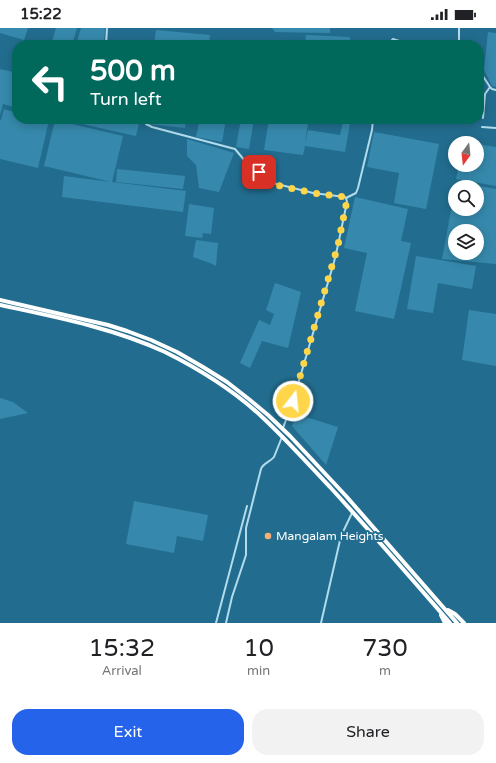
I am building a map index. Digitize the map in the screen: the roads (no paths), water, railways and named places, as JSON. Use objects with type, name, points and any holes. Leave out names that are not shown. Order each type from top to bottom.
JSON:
[{"type":"highway","points":[[0,300],[108,325],[151,340],[203,367],[227,382],[250,400],[282,429],[346,496],[457,623]]},
{"type":"highway","points":[[0,305],[80,323],[134,339],[166,353],[210,377],[237,396],[282,436],[352,512],[450,623]]},
{"type":"highway","points":[[438,608],[445,623]]},
{"type":"highway","points":[[444,608],[455,614],[464,623]]},
{"type":"street","points":[[106,40],[107,28]]},
{"type":"street","points":[[459,28],[459,40]]},
{"type":"street","points":[[484,78],[490,87],[496,90]]},
{"type":"street","points":[[484,106],[485,94],[490,87]]},
{"type":"street","points":[[146,124],[152,127],[235,149],[245,161],[273,184],[313,193],[346,198],[356,193],[358,188],[373,124]]},
{"type":"street","points":[[482,127],[496,128]]},
{"type":"street","points":[[282,429],[293,401],[334,262],[342,229],[347,202],[346,198]]},
{"type":"street","points":[[226,623],[232,597],[246,555],[246,528],[261,469],[263,465],[272,460],[274,457],[282,436]]},
{"type":"street","points":[[216,623],[247,506]]},
{"type":"street","points":[[320,623],[342,536],[352,512]]},
{"type":"place","name":"Mangalam Heights","points":[[268,536]]}]
